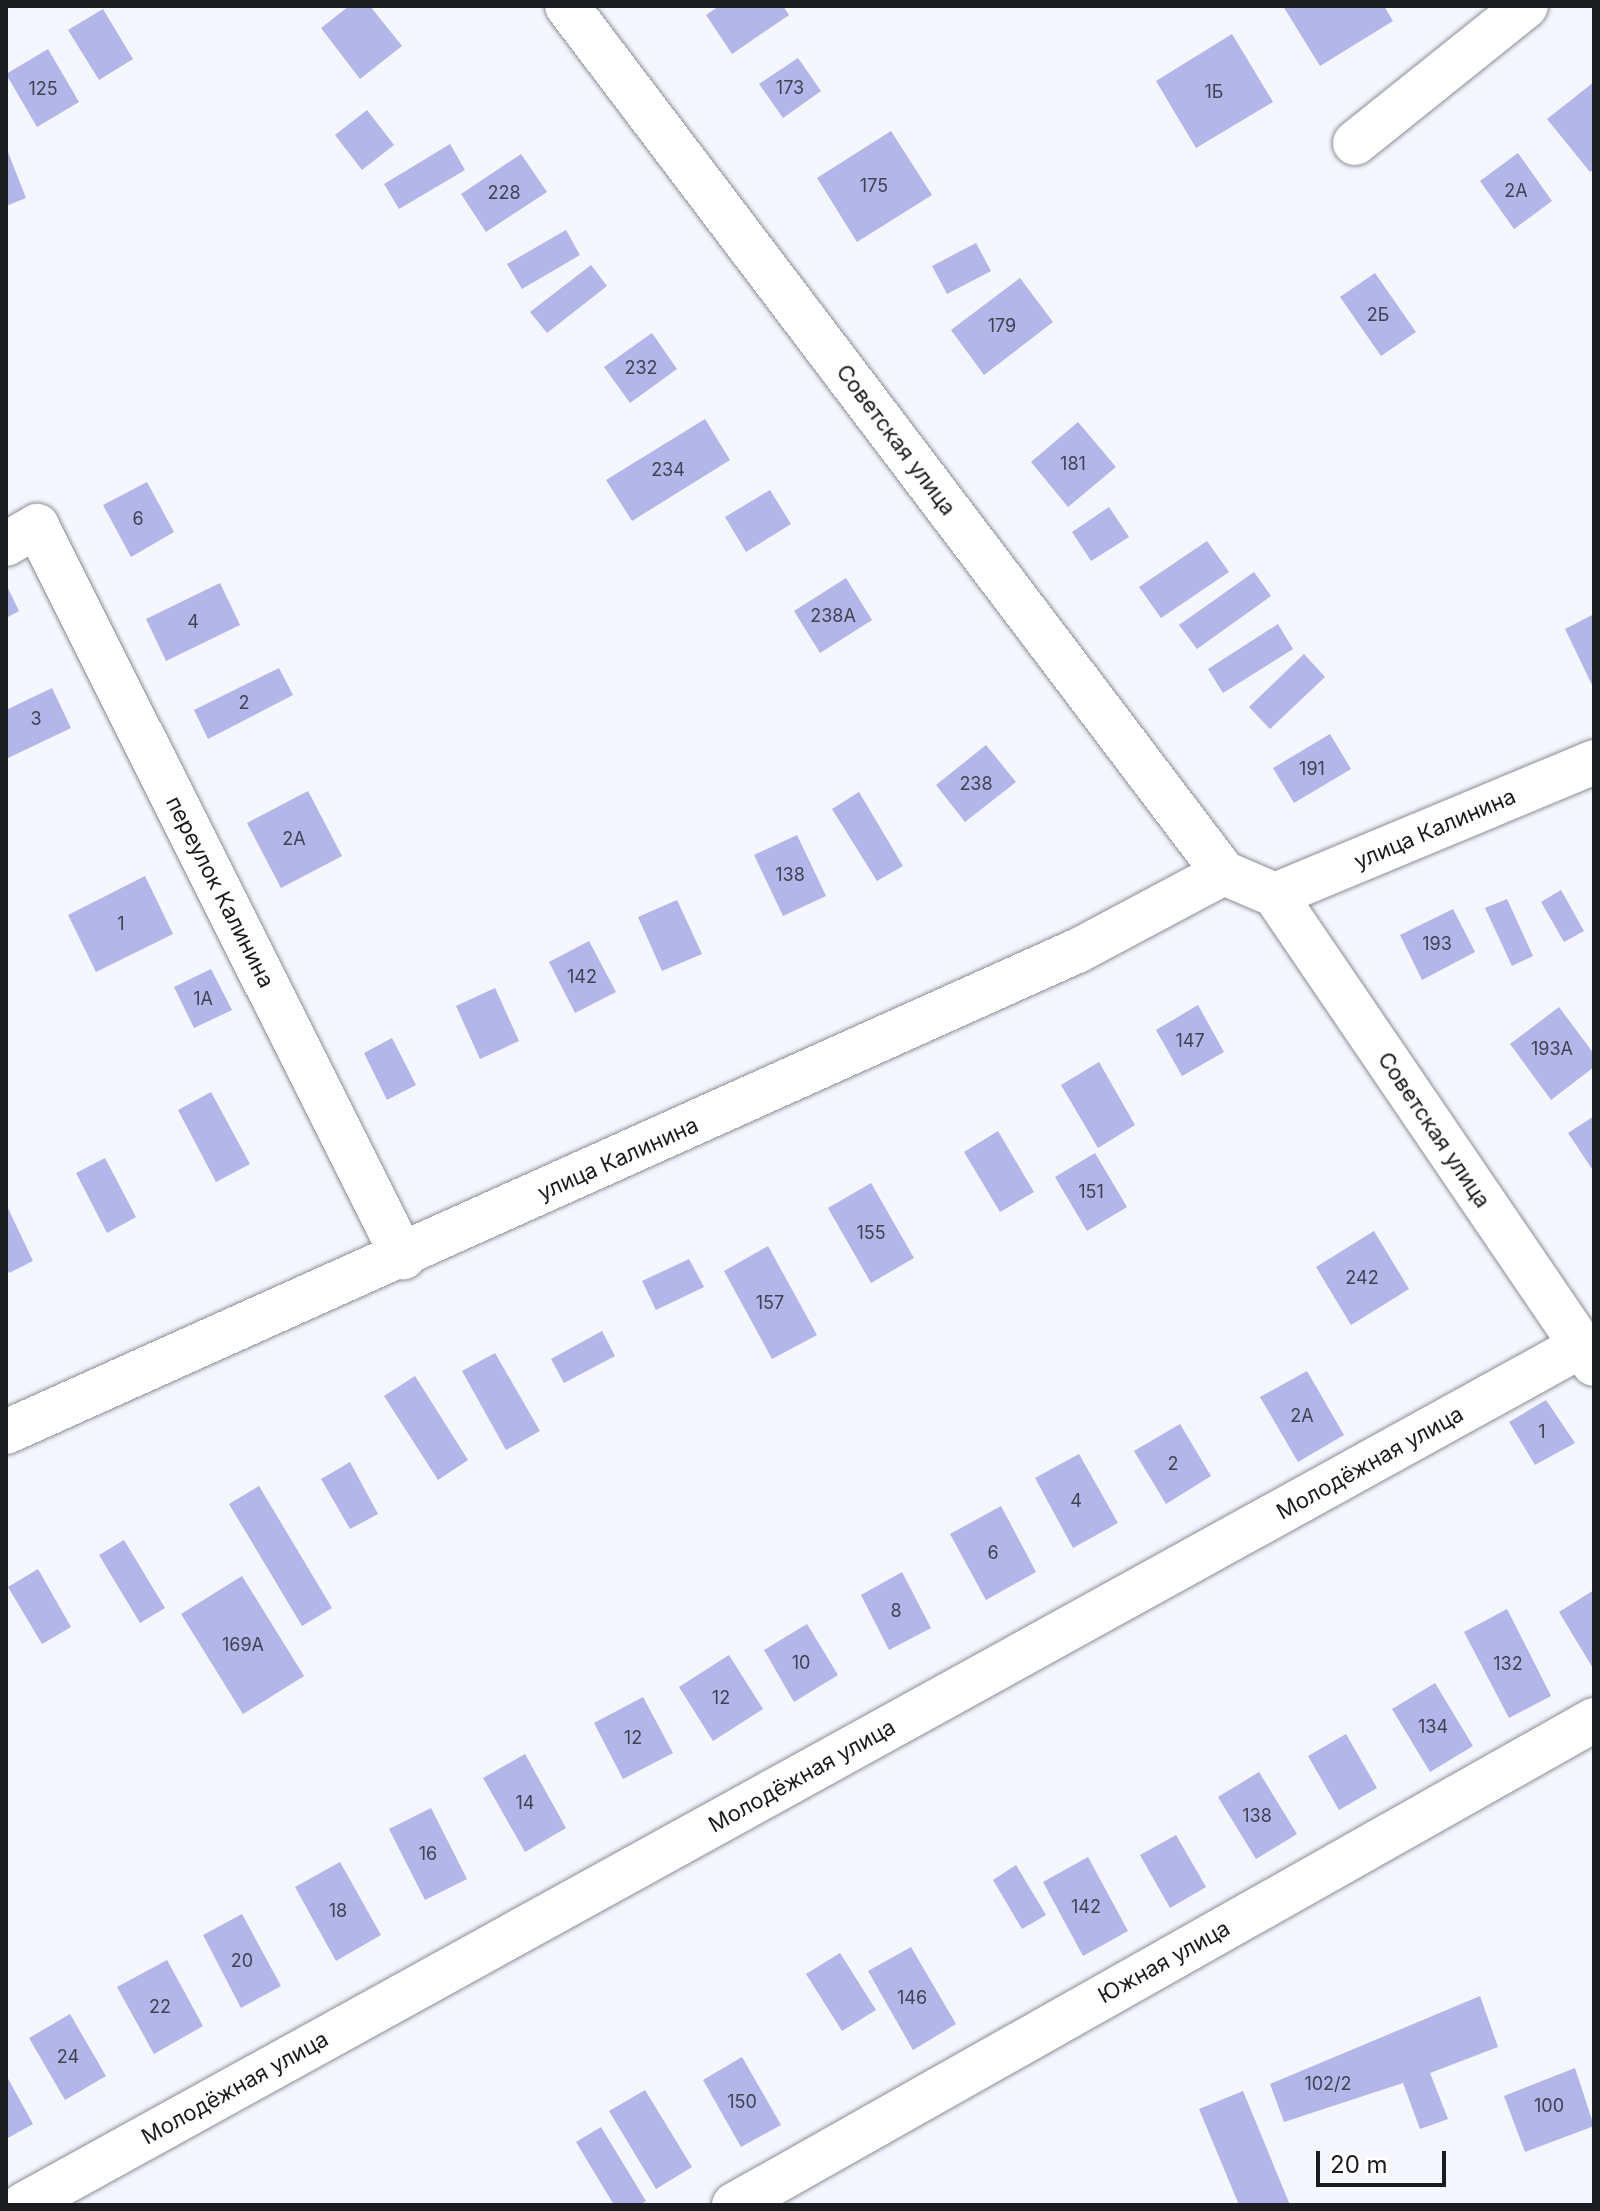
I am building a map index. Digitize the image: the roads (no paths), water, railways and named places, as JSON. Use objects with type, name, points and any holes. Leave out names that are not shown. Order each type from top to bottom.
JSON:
[{"type":"street","name":"Советская улица","points":[[567,6],[1224,873]]},
{"type":"street","points":[[1355,143],[1526,6]]},
{"type":"street","name":"переулок Калинина","points":[[22,535],[403,1257]]},
{"type":"street","name":"улица Калинина","points":[[1275,895],[1594,762]]},
{"type":"street","points":[[1224,873],[1275,895]]},
{"type":"street","name":"улица Калинина","points":[[6,1432],[403,1257],[1079,950],[1224,873]]},
{"type":"street","name":"Советская улица","points":[[1275,895],[1588,1355]]},
{"type":"street","name":"Молодёжная улица","points":[[23,2205],[1588,1355]]},
{"type":"street","name":"Южная улица","points":[[734,2205],[1594,1720]]}]
